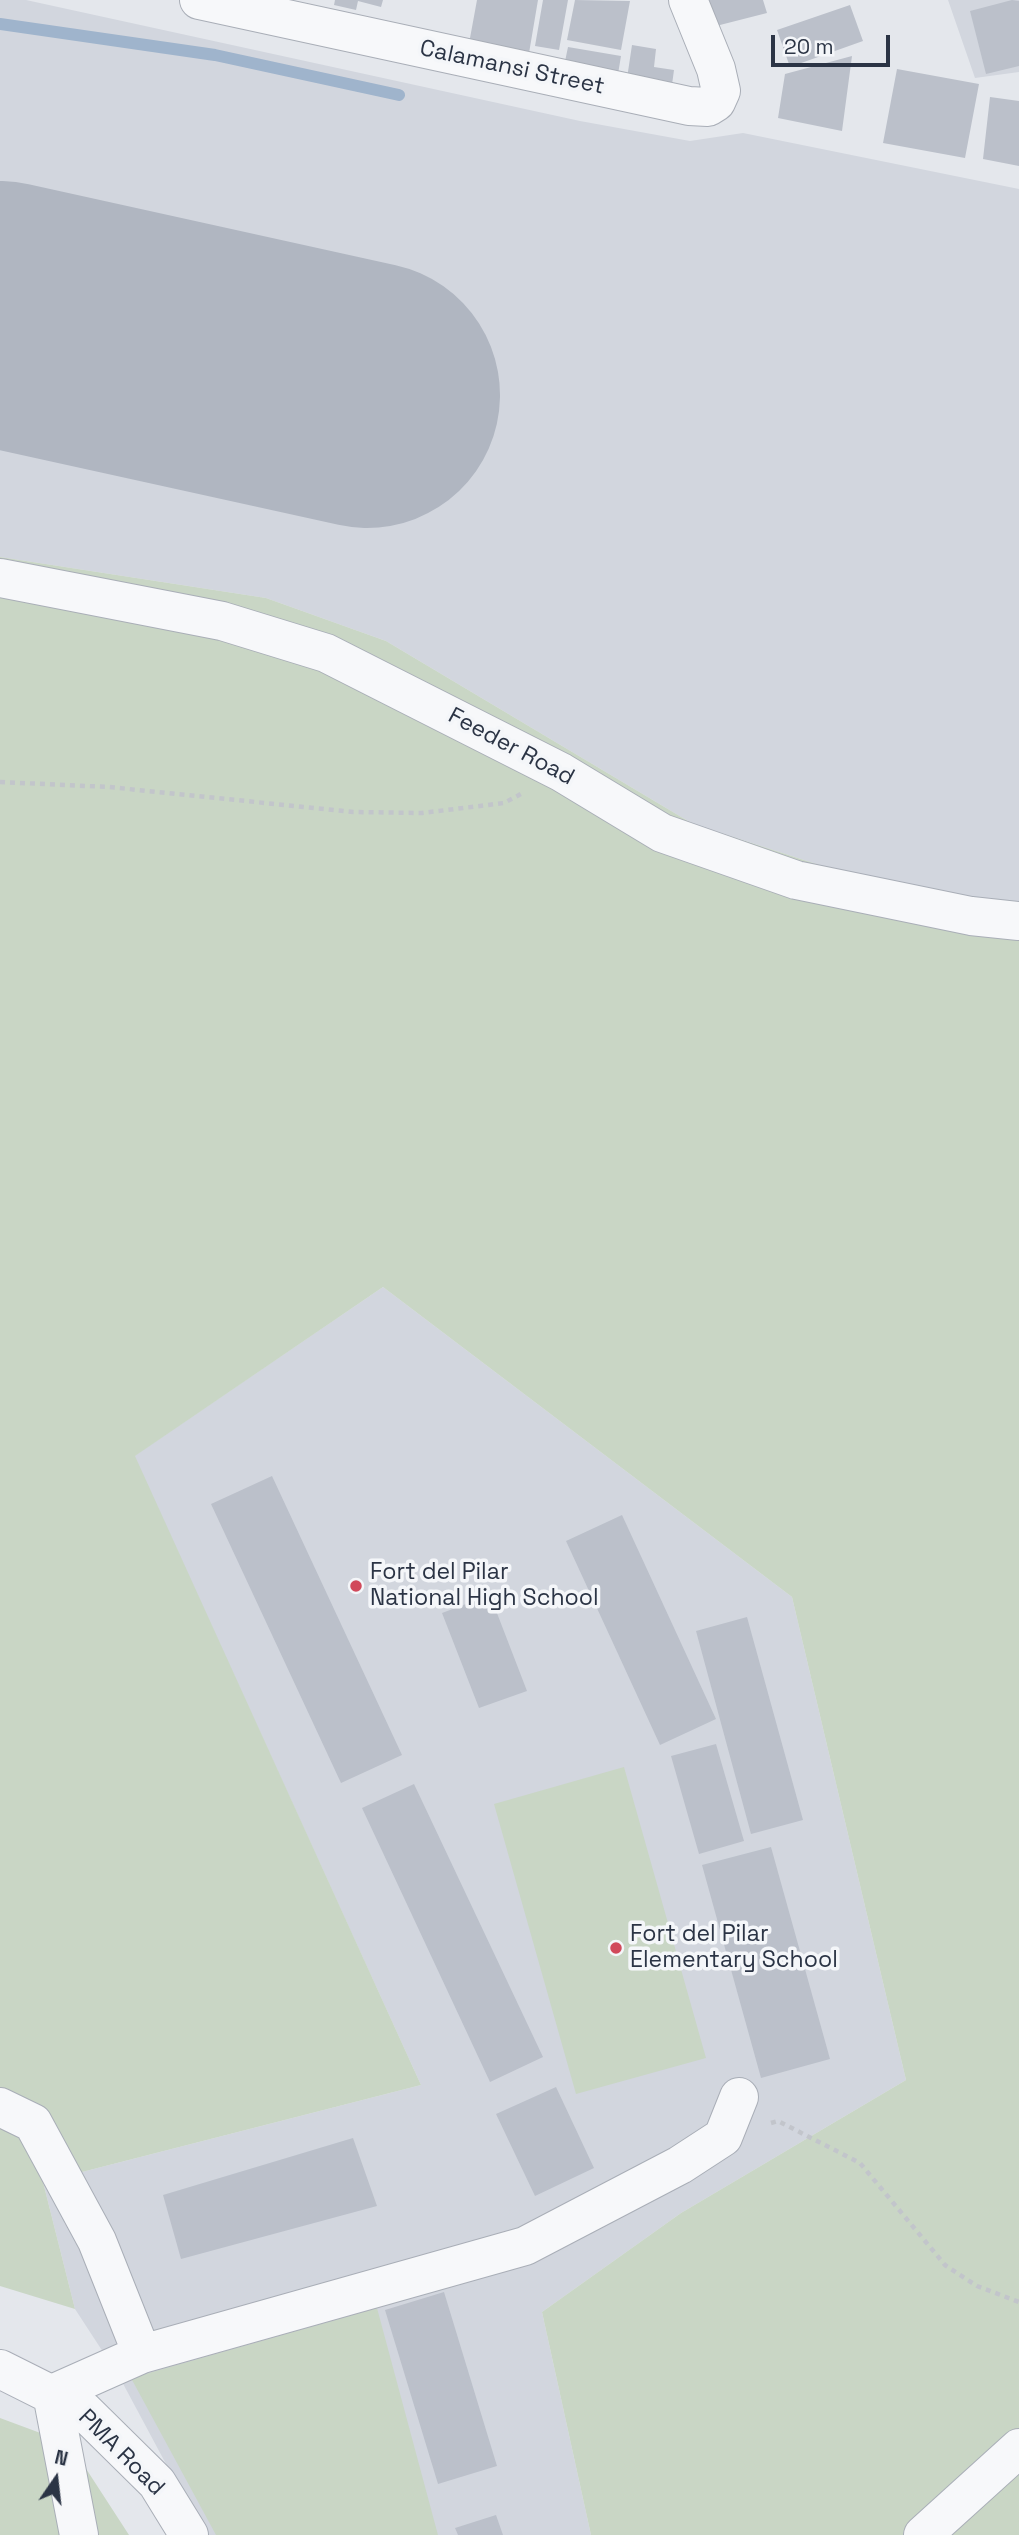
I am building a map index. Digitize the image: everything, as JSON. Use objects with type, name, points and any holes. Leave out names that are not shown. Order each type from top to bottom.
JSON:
[{"type":"street","name":"Calamansi Street","points":[[200,0],[690,106],[708,107],[716,102],[721,91],[716,69],[688,0]]},
{"type":"street","name":"Feeder Road","points":[[0,578],[222,621],[326,653],[561,772],[662,833],[796,880],[971,916],[1019,921]]},
{"type":"street","points":[[79,2535],[52,2394],[142,2354],[526,2246],[680,2165],[723,2137],[739,2097]]},
{"type":"street","points":[[0,2107],[33,2123],[97,2241],[142,2354]]},
{"type":"street","name":"PMA Road","points":[[0,2370],[84,2411],[157,2483],[189,2535]]},
{"type":"street","points":[[923,2535],[1019,2448]]},
{"type":"path","points":[[0,782],[109,787],[353,812],[422,813],[504,803],[561,772]]},
{"type":"path","points":[[723,2137],[778,2121],[860,2163],[945,2265],[977,2286],[1019,2302]]},
{"type":"shaded area","points":[[0,0],[26,0],[580,121],[690,141],[743,133],[1019,189],[1019,908],[847,874],[693,824],[386,641],[266,598],[0,557]]},
{"type":"shaded area","points":[[948,0],[1019,0],[1019,72],[975,78]]},
{"type":"shaded area","name":"Fort del Pilar Elementary School","points":[[383,1287],[792,1597],[906,2080],[681,2213],[542,2312],[591,2535],[204,2535],[120,2378],[75,2309],[43,2182],[421,2085],[134,1456]]},
{"type":"green space","points":[[0,557],[266,598],[386,641],[693,824],[847,874],[1019,908],[1019,2535],[591,2535],[542,2312],[681,2213],[906,2080],[792,1597],[383,1287],[135,1456],[421,2085],[43,2182],[75,2309],[0,2286]]},
{"type":"green space","points":[[624,1767],[706,2058],[576,2094],[494,1804]]},
{"type":"green space","points":[[377,2308],[438,2535],[216,2535],[131,2378]]},
{"type":"green space","points":[[0,2418],[70,2444],[129,2535],[0,2535]]},
{"type":"building","points":[[335,0],[383,0],[381,7],[358,1],[356,10],[334,5]]},
{"type":"building","points":[[477,0],[538,0],[528,59],[468,49]]},
{"type":"building","points":[[543,0],[568,0],[559,50],[535,46]]},
{"type":"building","points":[[575,0],[630,1],[621,50],[567,40]]},
{"type":"building","points":[[709,0],[763,0],[767,13],[716,26]]},
{"type":"building","points":[[1012,0],[1019,1],[1019,66],[986,74],[970,11]]},
{"type":"building","points":[[850,5],[863,41],[790,67],[777,30]]},
{"type":"building","points":[[632,45],[656,49],[654,67],[674,70],[671,92],[626,85]]},
{"type":"building","points":[[568,47],[621,56],[617,80],[563,71]]},
{"type":"building","points":[[852,56],[842,131],[778,118],[785,74]]},
{"type":"building","points":[[897,69],[979,84],[965,158],[883,143]]},
{"type":"building","points":[[990,97],[1019,101],[1019,166],[983,159]]},
{"type":"building","points":[[272,1476],[402,1755],[341,1783],[211,1504]]},
{"type":"building","points":[[622,1515],[716,1719],[660,1745],[566,1541]]},
{"type":"building","points":[[490,1595],[527,1691],[479,1708],[442,1613]]},
{"type":"building","points":[[747,1617],[803,1820],[751,1834],[696,1631]]},
{"type":"building","points":[[716,1744],[744,1841],[699,1854],[671,1756]]},
{"type":"building","points":[[414,1784],[543,2057],[490,2082],[362,1808]]},
{"type":"building","points":[[771,1847],[830,2059],[761,2078],[702,1865]]},
{"type":"building","points":[[556,2087],[594,2168],[535,2196],[496,2114]]},
{"type":"building","points":[[353,2138],[377,2206],[181,2259],[163,2195]]},
{"type":"building","points":[[444,2292],[497,2466],[438,2484],[385,2310]]},
{"type":"building","points":[[496,2515],[503,2535],[458,2535],[455,2528]]},
{"type":"waterway","points":[[0,24],[215,55],[399,95]]},
{"type":"runway","points":[[0,314],[367,395]]},
{"type":"place","name":"Fort del Pilar National High School","points":[[356,1586]]},
{"type":"place","name":"Fort del Pilar Elementary School","points":[[616,1948]]}]
